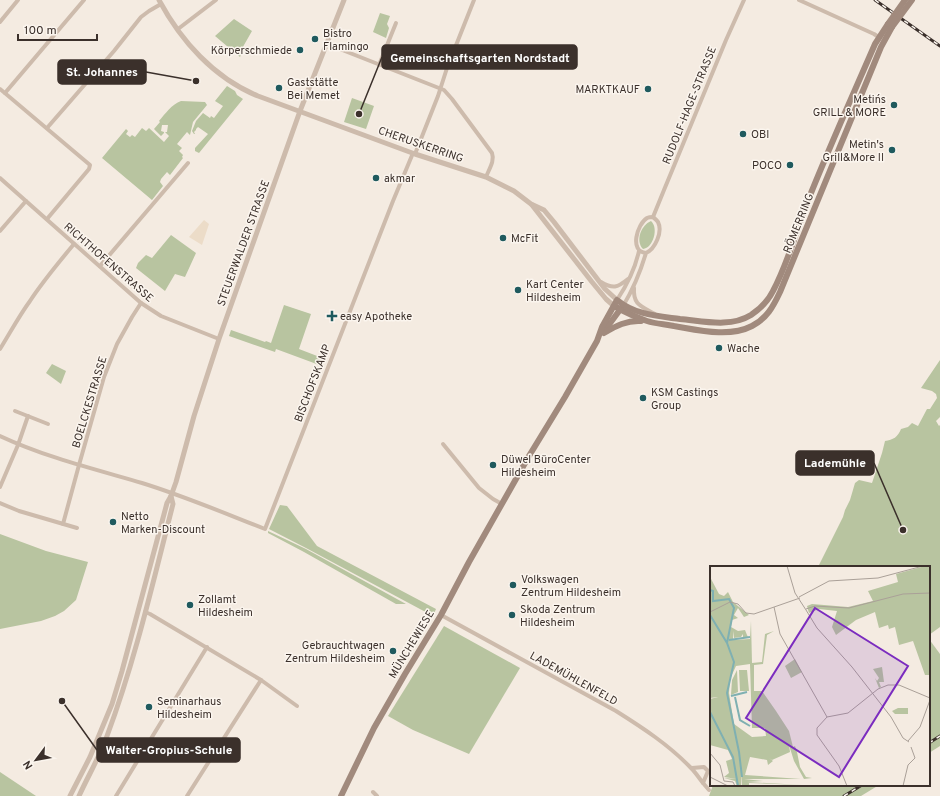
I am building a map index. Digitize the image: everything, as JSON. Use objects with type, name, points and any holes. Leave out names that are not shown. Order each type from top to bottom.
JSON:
[{"type":"main road","name":"RÖMERRING","points":[[622,308],[631,315],[649,322],[716,332],[734,332],[744,330],[762,320],[768,313],[780,292],[859,98],[881,39],[906,0]]},
{"type":"main road","name":"RÖMERRING","points":[[890,25],[912,0]]},
{"type":"main road","name":"RÖMERRING","points":[[622,308],[659,316],[727,323],[747,317],[765,303],[780,276],[817,178],[874,44],[881,39]]},
{"type":"main road","name":"MÜNCHEWIESE","points":[[341,796],[374,728],[441,615],[469,562],[539,439],[597,341],[602,327],[616,303]]},
{"type":"main road","name":"CHERUSKERRING","points":[[616,303],[622,308]]},
{"type":"main road","name":"MÜNCHEWIESE","points":[[597,341],[622,308]]},
{"type":"main road","name":"MÜNCHEWIESE","points":[[604,333],[619,324],[628,321],[649,322]]},
{"type":"street","points":[[0,22],[18,0]]},
{"type":"street","points":[[5,93],[84,0]]},
{"type":"street","points":[[178,29],[216,0]]},
{"type":"street","name":"STEUERWALDER STRASSE","points":[[70,796],[90,757],[112,704],[167,503],[172,495],[194,416],[219,339],[232,307],[300,111],[344,0]]},
{"type":"street","name":"BISCHOFSKAMP","points":[[172,495],[265,529],[392,201],[438,96],[447,68],[474,0]]},
{"type":"street","name":"RUDOLF-HAGE-STRASSE","points":[[616,303],[630,278],[637,261],[639,251],[637,248],[636,238],[642,223],[649,217],[653,217],[744,0]]},
{"type":"street","points":[[799,0],[874,34],[881,39]]},
{"type":"street","points":[[47,128],[114,51],[141,17],[160,2]]},
{"type":"street","name":"CHERUSKERRING","points":[[160,2],[194,51],[204,61],[225,78],[253,94],[414,153],[486,177],[500,183],[514,191],[531,204],[544,210],[616,303]]},
{"type":"street","points":[[379,65],[396,23]]},
{"type":"street","points":[[327,44],[444,90],[448,93],[494,157],[486,177]]},
{"type":"street","points":[[0,89],[88,163],[90,167],[47,219]]},
{"type":"street","points":[[100,266],[188,163]]},
{"type":"street","name":"RICHTHOFENSTRASSE","points":[[0,178],[141,303],[161,316],[219,339]]},
{"type":"street","points":[[0,231],[26,200]]},
{"type":"street","name":"CHERUSKERRING","points":[[531,204],[606,299],[616,303]]},
{"type":"street","points":[[622,308],[634,287],[646,253],[652,248],[660,232],[657,221],[653,217]]},
{"type":"street","points":[[0,349],[36,292],[74,244]]},
{"type":"street","points":[[639,251],[646,253]]},
{"type":"street","points":[[600,281],[610,287],[617,287],[630,278]]},
{"type":"street","points":[[634,287],[634,298],[637,303],[659,316]]},
{"type":"street","name":"BOELCKESTRASSE","points":[[63,524],[98,398],[110,362],[141,303]]},
{"type":"street","points":[[15,411],[48,424]]},
{"type":"street","points":[[0,487],[18,445],[28,416]]},
{"type":"street","points":[[0,436],[18,445],[172,495]]},
{"type":"street","points":[[443,444],[479,488],[502,504]]},
{"type":"street","name":"STEUERWALDER STRASSE","points":[[79,796],[107,737],[133,656],[173,504],[172,495]]},
{"type":"street","points":[[0,503],[19,511],[77,528]]},
{"type":"street","points":[[138,611],[150,614],[261,680],[297,706]]},
{"type":"street","name":"LADEMÜHLENFELD","points":[[441,615],[642,727],[668,746],[692,768],[703,783]]},
{"type":"street","points":[[116,796],[207,648]]},
{"type":"street","points":[[187,796],[261,680]]},
{"type":"street","name":"LADEMÜHLENFELD","points":[[692,768],[704,767],[708,771],[703,783]]},
{"type":"street","points":[[703,783],[709,790]]},
{"type":"street","points":[[372,792],[377,796]]},
{"type":"green space","points":[[380,13],[390,16],[387,24],[389,28],[386,38],[373,32]]},
{"type":"green space","points":[[234,19],[252,31],[243,47],[244,49],[240,57],[215,36]]},
{"type":"green space","points":[[227,86],[243,99],[199,153],[195,151],[195,148],[208,134],[198,127],[194,134],[192,131],[196,121],[203,113],[210,118],[211,116],[214,118],[223,106],[215,101]]},
{"type":"green space","points":[[352,98],[374,106],[366,129],[344,122]]},
{"type":"green space","points":[[181,101],[205,102],[207,105],[193,122],[190,135],[187,132],[177,144],[182,148],[179,151],[183,155],[183,158],[170,175],[167,172],[161,179],[160,182],[163,186],[152,200],[102,158],[126,129],[128,131],[126,134],[130,137],[132,135],[135,137],[142,128],[146,131],[149,128],[164,142],[169,136],[165,132],[167,132],[168,125],[162,125],[161,131],[164,133],[161,136],[154,129],[169,110]]},
{"type":"green space","points":[[651,221],[655,228],[654,237],[650,245],[643,249],[639,242],[640,234],[644,226]]},
{"type":"green space","points":[[171,235],[196,253],[185,277],[175,274],[165,291],[136,268],[138,263],[146,255],[152,258]]},
{"type":"green space","points":[[284,305],[311,314],[299,349],[325,359],[322,366],[276,349],[275,352],[229,336],[231,330],[271,343]]},
{"type":"green space","points":[[940,360],[940,417],[936,421],[939,426],[940,425],[940,627],[930,634],[930,566],[818,566],[843,517],[855,483],[859,480],[872,483],[885,441],[895,438],[901,429],[908,427],[912,423],[918,426],[927,409],[930,409],[937,398],[936,394],[932,391],[921,388]]},
{"type":"green space","points":[[52,364],[66,371],[61,384],[46,373]]},
{"type":"green space","points":[[280,505],[287,506],[317,546],[436,609],[433,616],[269,529]]},
{"type":"green space","points":[[268,531],[306,549],[406,604],[396,604],[268,533]]},
{"type":"green space","points":[[0,534],[46,551],[88,562],[76,600],[64,611],[55,616],[41,621],[0,629]]},
{"type":"green space","points":[[444,626],[520,668],[469,754],[413,730],[388,716]]},
{"type":"green space","points":[[930,640],[940,654],[940,746],[930,752]]},
{"type":"green space","points":[[0,772],[36,796],[0,796]]},
{"type":"green space","points":[[713,786],[877,786],[861,796],[709,796]]},
{"type":"shaded area","points":[[204,220],[209,224],[202,245],[189,237]]},
{"type":"railway","points":[[875,0],[940,46]]},
{"type":"railway","points":[[930,742],[940,736]]},
{"type":"railway","points":[[844,796],[860,786]]},
{"type":"place","name":"Bistro Flamingo","points":[[315,39]]},
{"type":"place","name":"Körperschmiede","points":[[300,50]]},
{"type":"place","name":"St. Johannes","points":[[196,81]]},
{"type":"place","name":"Gaststätte Bei Memet","points":[[279,88]]},
{"type":"place","name":"MARKTKAUF","points":[[648,89]]},
{"type":"place","name":"Metin´s GRILL & MORE","points":[[894,105]]},
{"type":"place","name":"Gemeinschaftsgarten Nordstadt","points":[[359,114]]},
{"type":"place","name":"OBI","points":[[743,134]]},
{"type":"place","name":"Metin's Grill&More II","points":[[892,150]]},
{"type":"place","name":"POCO","points":[[790,165]]},
{"type":"place","name":"akmar","points":[[376,178]]},
{"type":"place","name":"McFit","points":[[503,238]]},
{"type":"place","name":"Kart Center Hildesheim","points":[[518,290]]},
{"type":"place","name":"easy Apotheke","points":[[332,316]]},
{"type":"place","name":"Wache","points":[[719,348]]},
{"type":"place","name":"KSM Castings Group","points":[[643,398]]},
{"type":"place","name":"Düwel BüroCenter Hildesheim","points":[[493,465]]},
{"type":"place","name":"Netto Marken-Discount","points":[[113,522]]},
{"type":"place","name":"Lademühle","points":[[903,530]]},
{"type":"place","name":"Volkswagen Zentrum Hildesheim","points":[[513,585]]},
{"type":"place","name":"Zollamt Hildesheim","points":[[190,605]]},
{"type":"place","name":"Skoda Zentrum Hildesheim","points":[[512,615]]},
{"type":"place","name":"Gebrauchtwagen Zentrum Hildesheim","points":[[393,651]]},
{"type":"place","name":"Walter-Gropius-Schule","points":[[62,701]]},
{"type":"place","name":"Seminarhaus Hildesheim","points":[[149,707]]}]
